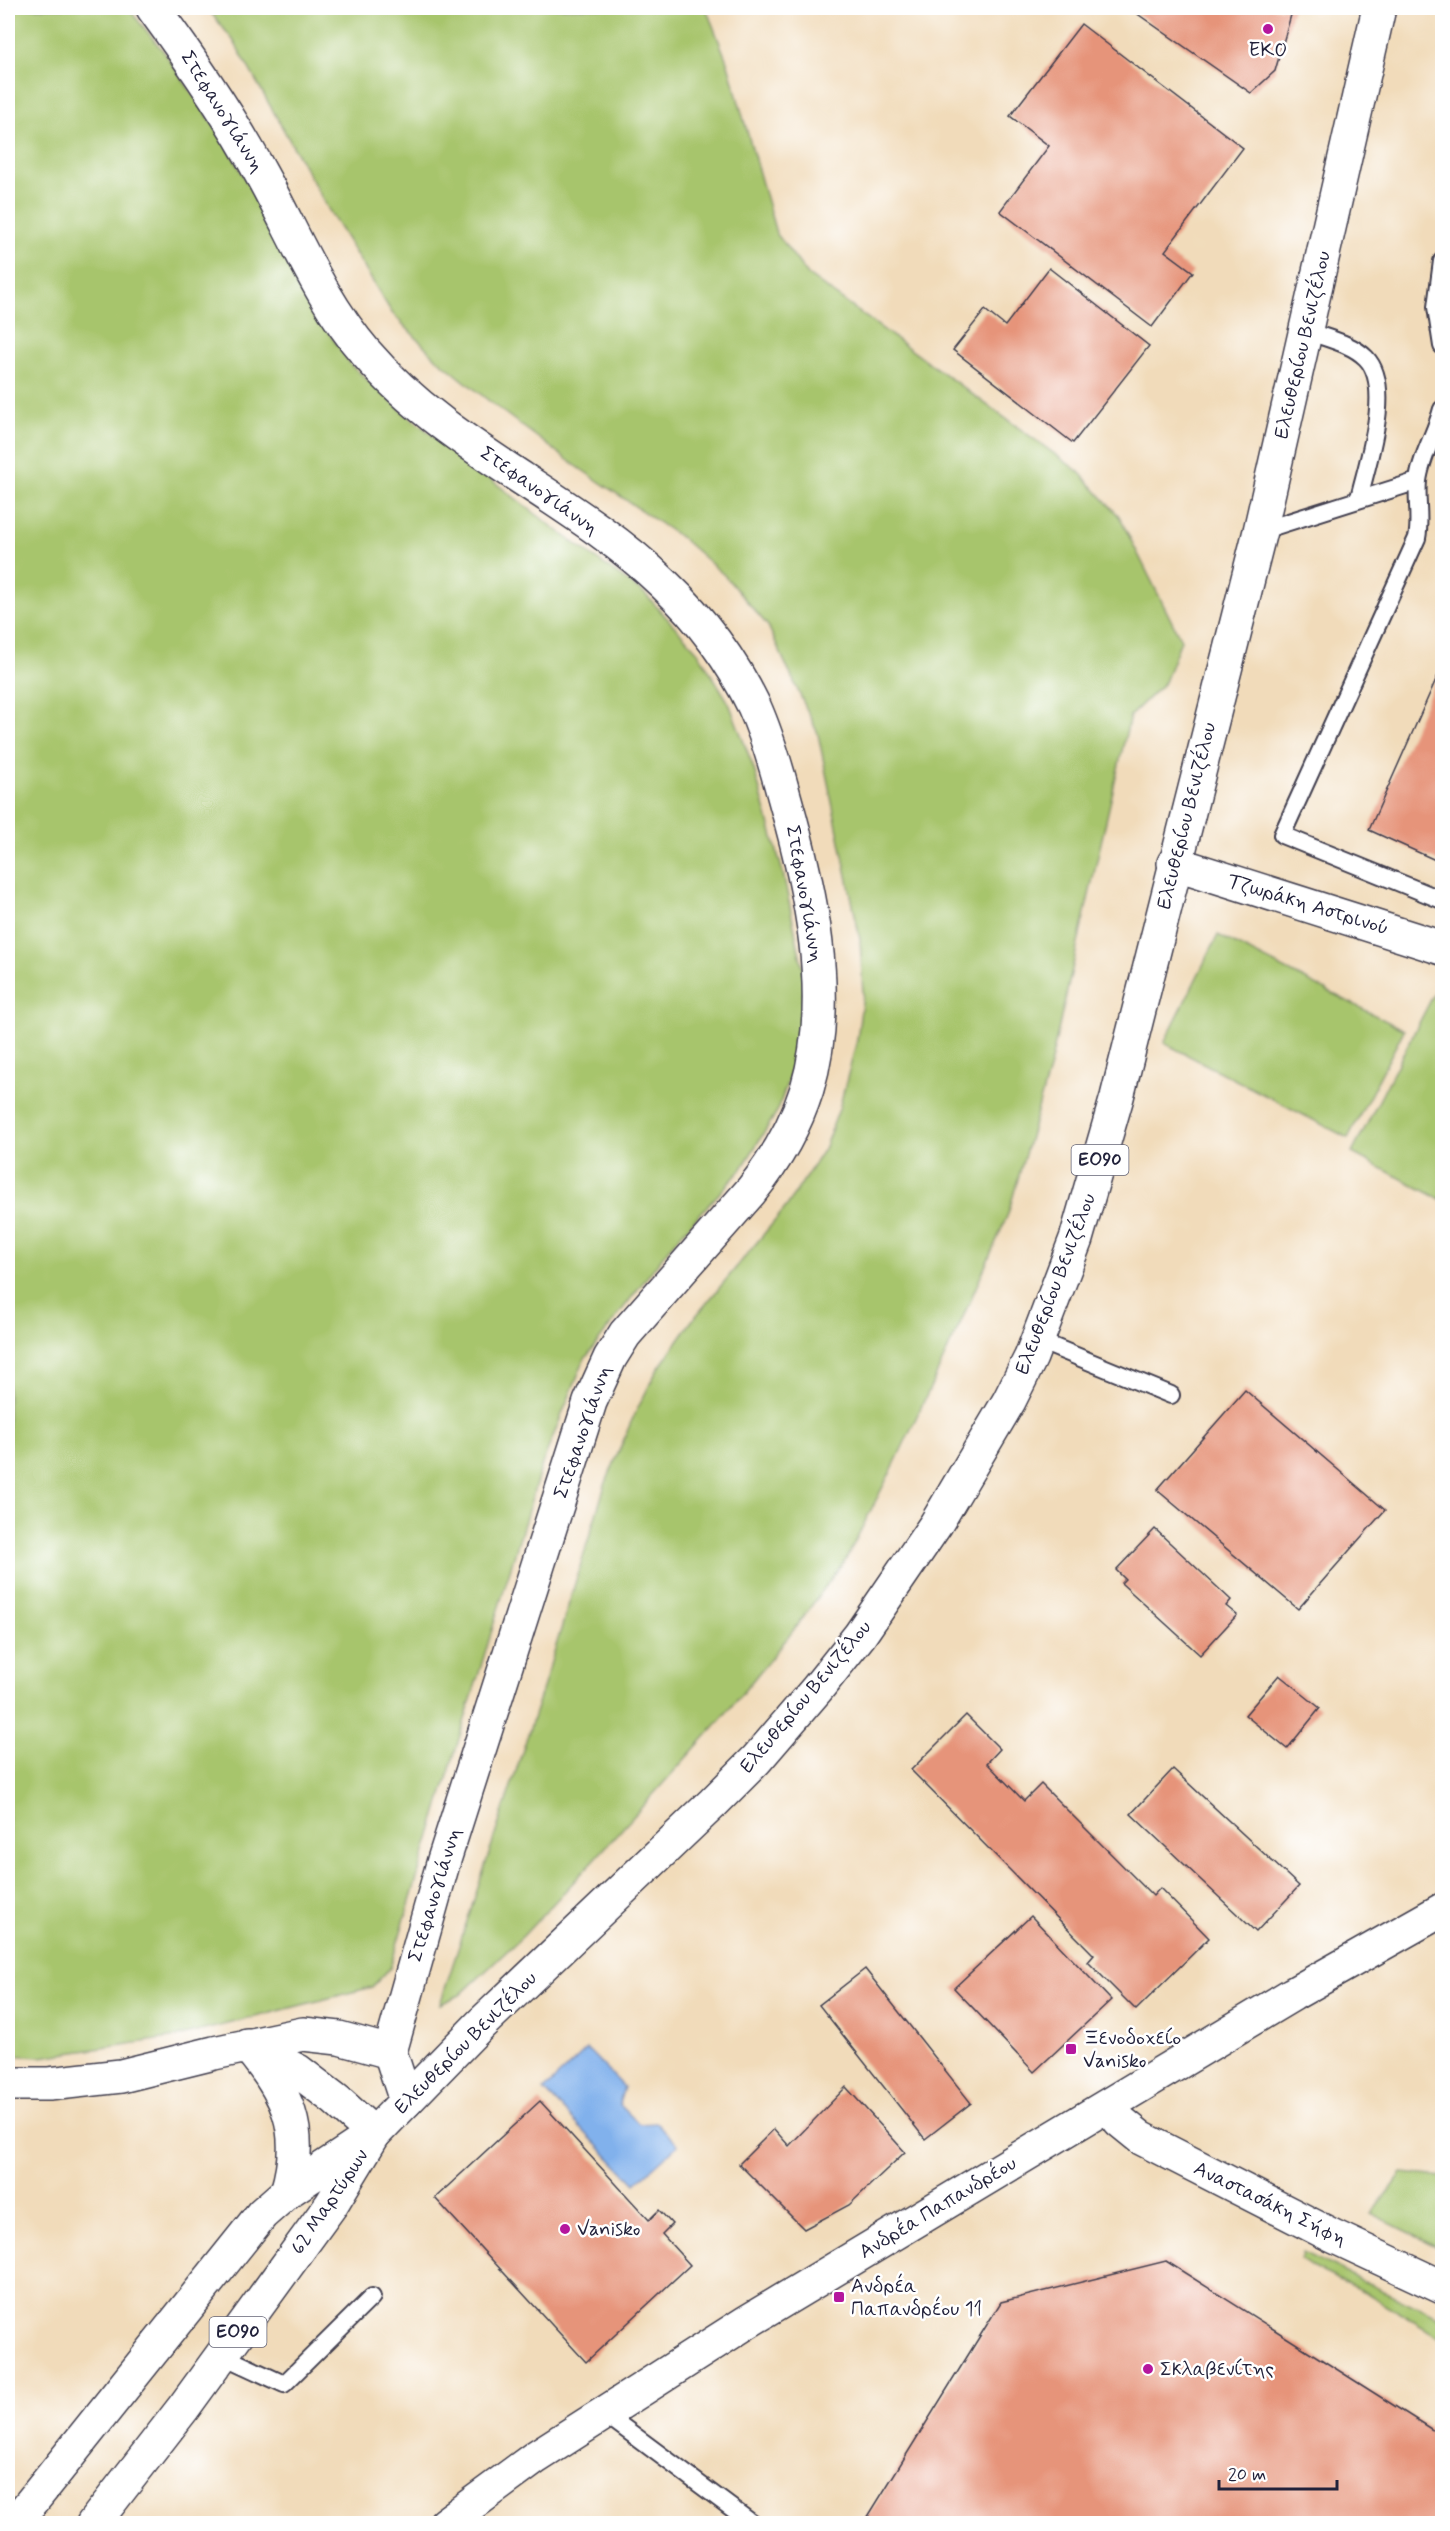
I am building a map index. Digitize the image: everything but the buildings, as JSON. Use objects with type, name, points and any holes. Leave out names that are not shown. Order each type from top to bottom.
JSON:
[{"type":"main road","name":"Στεφανογιάννη","points":[[153,8],[228,115],[261,172],[323,293],[346,329],[383,373],[424,410],[602,533],[646,568],[683,602],[711,636],[747,693],[763,728],[793,829],[817,950],[818,1004],[813,1059],[808,1086],[788,1136],[752,1191],[625,1334],[609,1358],[590,1402],[444,1860],[390,2052]]},
{"type":"main road","name":"Ελευθερίου Βενιζέλου","points":[[374,2134],[481,2024],[713,1803],[790,1723],[860,1635],[936,1524],[1009,1401],[1037,1340],[1076,1239],[1097,1172],[1260,531],[1379,8]]},
{"type":"main road","name":"Τζωράκη Αστρινού","points":[[1174,863],[1443,948]]},
{"type":"main road","name":"Ανδρέα Παπανδρέου","points":[[445,2523],[536,2457],[747,2322],[1293,1994],[1443,1910]]},
{"type":"main road","points":[[8,2084],[49,2084],[121,2076],[247,2045],[303,2034],[339,2038],[390,2052],[406,2101]]},
{"type":"main road","points":[[247,2045],[298,2071],[336,2100],[374,2134]]},
{"type":"main road","points":[[247,2045],[271,2074],[287,2105],[296,2144],[294,2169],[287,2192]]},
{"type":"main road","name":"Αναστασάκη Σήφη","points":[[1108,2106],[1129,2129],[1149,2143],[1333,2236],[1443,2288]]},
{"type":"main road","name":"62 Μαρτύρων","points":[[14,2523],[235,2244],[262,2214],[287,2192],[374,2134]]},
{"type":"main road","name":"62 Μαρτύρων","points":[[93,2523],[221,2355],[331,2205],[374,2134]]},
{"type":"lane","points":[[1443,261],[1436,307],[1443,346]]},
{"type":"lane","points":[[1307,331],[1354,349],[1366,358],[1373,368],[1378,386],[1378,410],[1359,498]]},
{"type":"lane","points":[[1443,409],[1421,466],[1418,481],[1420,524],[1417,538],[1282,835],[1443,900]]},
{"type":"lane","points":[[1260,531],[1418,481]]},
{"type":"lane","points":[[1037,1340],[1171,1395]]},
{"type":"lane","points":[[221,2355],[284,2384],[372,2297]]},
{"type":"lane","points":[[604,2413],[753,2523]]},
{"type":"green space","points":[[8,8],[128,8],[164,52],[224,140],[311,307],[351,365],[408,416],[646,595],[698,652],[729,703],[754,769],[783,873],[804,975],[800,1045],[778,1110],[741,1170],[673,1243],[584,1360],[542,1464],[390,1968],[372,1987],[177,2037],[41,2057],[8,2055]]},
{"type":"green space","points":[[207,8],[706,8],[728,64],[776,233],[808,275],[1078,471],[1119,516],[1181,640],[1165,682],[1130,716],[1049,1070],[1008,1214],[895,1463],[846,1559],[789,1636],[722,1718],[595,1859],[523,1936],[460,1995],[440,2004],[544,1685],[605,1485],[631,1422],[656,1372],[691,1322],[787,1206],[824,1149],[839,1109],[857,1040],[863,994],[860,939],[818,734],[768,626],[724,575],[683,539],[569,461],[494,405],[436,358],[392,313],[330,212],[233,40]]},
{"type":"green space","points":[[1218,935],[1404,1030],[1348,1138],[1164,1043]]},
{"type":"green space","points":[[1438,986],[1442,988],[1442,1200],[1352,1153]]},
{"type":"green space","points":[[1402,2173],[1442,2177],[1442,2249],[1371,2214]]},
{"type":"green space","points":[[1303,2252],[1442,2319],[1442,2339],[1367,2293],[1314,2268],[1301,2259]]},
{"type":"water","points":[[587,2049],[624,2087],[619,2104],[639,2124],[657,2123],[678,2145],[635,2184],[544,2090]]},
{"type":"place","name":"EKO","points":[[1268,29]]},
{"type":"place","name":"Ξενοδοχείο Vanisko","points":[[1071,2049]]},
{"type":"place","name":"Vanisko","points":[[565,2229]]},
{"type":"place","name":"Ανδρέα Παπανδρέου 11","points":[[839,2297]]},
{"type":"place","name":"Σκλαβενίτης","points":[[1148,2369]]}]
